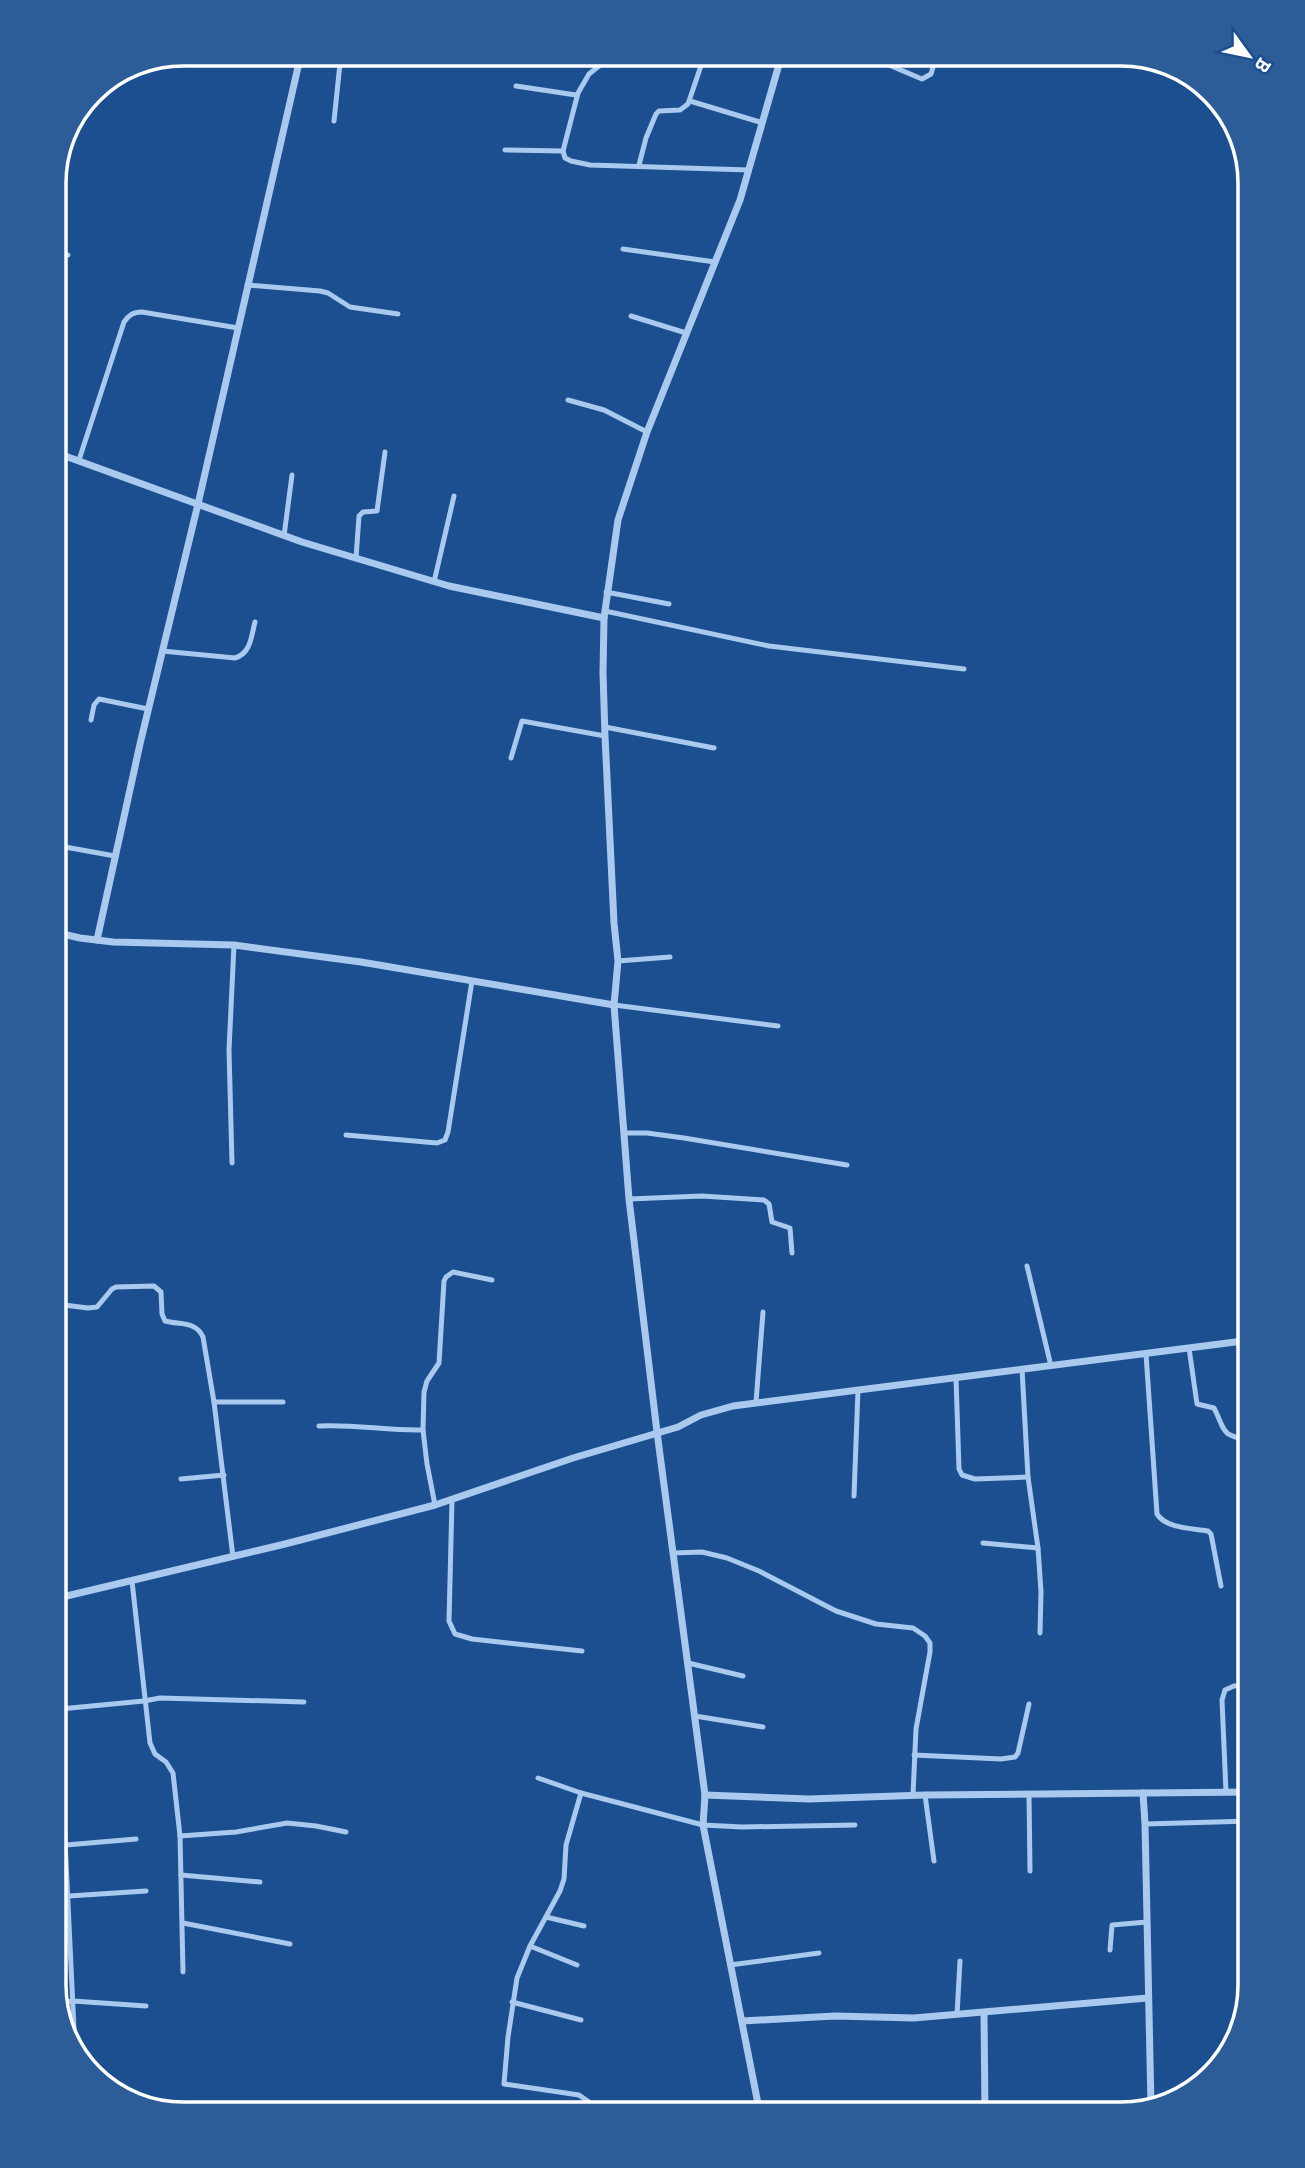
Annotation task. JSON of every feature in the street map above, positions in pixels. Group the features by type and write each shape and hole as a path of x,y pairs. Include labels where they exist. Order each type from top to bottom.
{"street":[{"path":"97,940 148,709 298,66"},
{"path":"758,2102 703,1821 705,1794 629,1199 614,1005 618,961 603,673 606,592 618,520 647,432 740,200 778,67"},
{"path":"67,456 284,536 434,582 497,597 604,614"},
{"path":"67,934 97,940 234,945 361,961 614,1005"},
{"path":"66,1596 435,1505 573,1458 678,1427 701,1415 733,1406 1238,1342"},
{"path":"705,1794 809,1799 913,1795 1143,1796 1238,1792"},
{"path":"1143,1796 1151,2097"},
{"path":"742,2021 848,2016 914,2018 1148,1998"},
{"path":"984,2012 985,2102"}],"lane":[{"path":"334,121 340,66"},
{"path":"598,66 589,74 576,95 564,151 565,158 571,162 590,165 749,170"},
{"path":"639,165 656,114 659,111 680,110 690,101 701,67"},
{"path":"893,67 922,79 931,74 933,67"},
{"path":"516,86 576,95"},
{"path":"690,101 762,123"},
{"path":"505,150 564,151"},
{"path":"622,249 715,262"},
{"path":"247,285 320,291 350,307 398,314"},
{"path":"79,460 124,322 134,312 238,328"},
{"path":"631,316 686,333"},
{"path":"568,400 604,410 647,432"},
{"path":"356,558 359,516 363,512 377,511 385,452"},
{"path":"284,536 292,475"},
{"path":"434,582 454,496"},
{"path":"606,592 669,604"},
{"path":"604,614 769,646 964,668"},
{"path":"162,651 235,658 243,655 248,648 255,622"},
{"path":"91,720 94,705 99,699 148,709"},
{"path":"511,758 523,721 714,748"},
{"path":"67,847 116,856"},
{"path":"232,1163 229,1051 234,945"},
{"path":"618,961 670,957"},
{"path":"346,1135 437,1143 445,1140 472,981"},
{"path":"614,1005 778,1026"},
{"path":"624,1133 673,1136 847,1165"},
{"path":"629,1199 702,1196 764,1200 769,1204 772,1222 790,1228 792,1253"},
{"path":"1027,1266 1051,1366"},
{"path":"435,1505 423,1430 425,1387 439,1363 446,1277 453,1272 492,1280"},
{"path":"66,1305 97,1307 116,1287 154,1286 160,1289 162,1319 197,1327 201,1332 214,1402 233,1557"},
{"path":"757,1402 763,1312"},
{"path":"1189,1348 1197,1404 1214,1408 1224,1432 1238,1437"},
{"path":"1146,1354 1157,1514 1168,1524 1208,1531 1211,1534 1221,1586"},
{"path":"1022,1369 1028,1477 1038,1548 1040,1633"},
{"path":"956,1378 959,1469 962,1475 975,1479 1028,1477"},
{"path":"854,1496 859,1390"},
{"path":"214,1402 283,1402"},
{"path":"318,1426 423,1430"},
{"path":"181,1479 224,1475"},
{"path":"452,1500 449,1621 455,1634 472,1639 582,1651"},
{"path":"982,1544 1038,1548"},
{"path":"673,1553 702,1552 727,1558 759,1571 836,1611 876,1624 920,1631 930,1643 930,1653 920,1703 913,1795"},
{"path":"132,1581 151,1749 166,1762 173,1773 180,1836 183,1972"},
{"path":"688,1663 743,1676"},
{"path":"1226,1792 1222,1700 1225,1690 1238,1686"},
{"path":"66,1708 160,1698 304,1702"},
{"path":"914,1755 1001,1759 1015,1757 1029,1704"},
{"path":"695,1716 763,1727"},
{"path":"538,1778 580,1793 703,1821 742,1827 855,1825"},
{"path":"580,1793 566,1846 564,1879 517,1978 504,2084 579,2095 588,2101"},
{"path":"1029,1794 1030,1871"},
{"path":"925,1795 933,1861"},
{"path":"1145,1821 1238,1821"},
{"path":"180,1836 236,1832 287,1823 316,1825 346,1832"},
{"path":"66,1845 136,1839"},
{"path":"66,1846 74,2024"},
{"path":"181,1875 260,1882"},
{"path":"69,1896 146,1891"},
{"path":"546,1917 584,1926"},
{"path":"1111,1950 1114,1923 1147,1922"},
{"path":"183,1923 290,1944"},
{"path":"530,1946 577,1965"},
{"path":"730,1965 819,1953"},
{"path":"957,2015 960,1961"},
{"path":"68,2002 146,2006"},
{"path":"512,2002 581,2020"}]}
